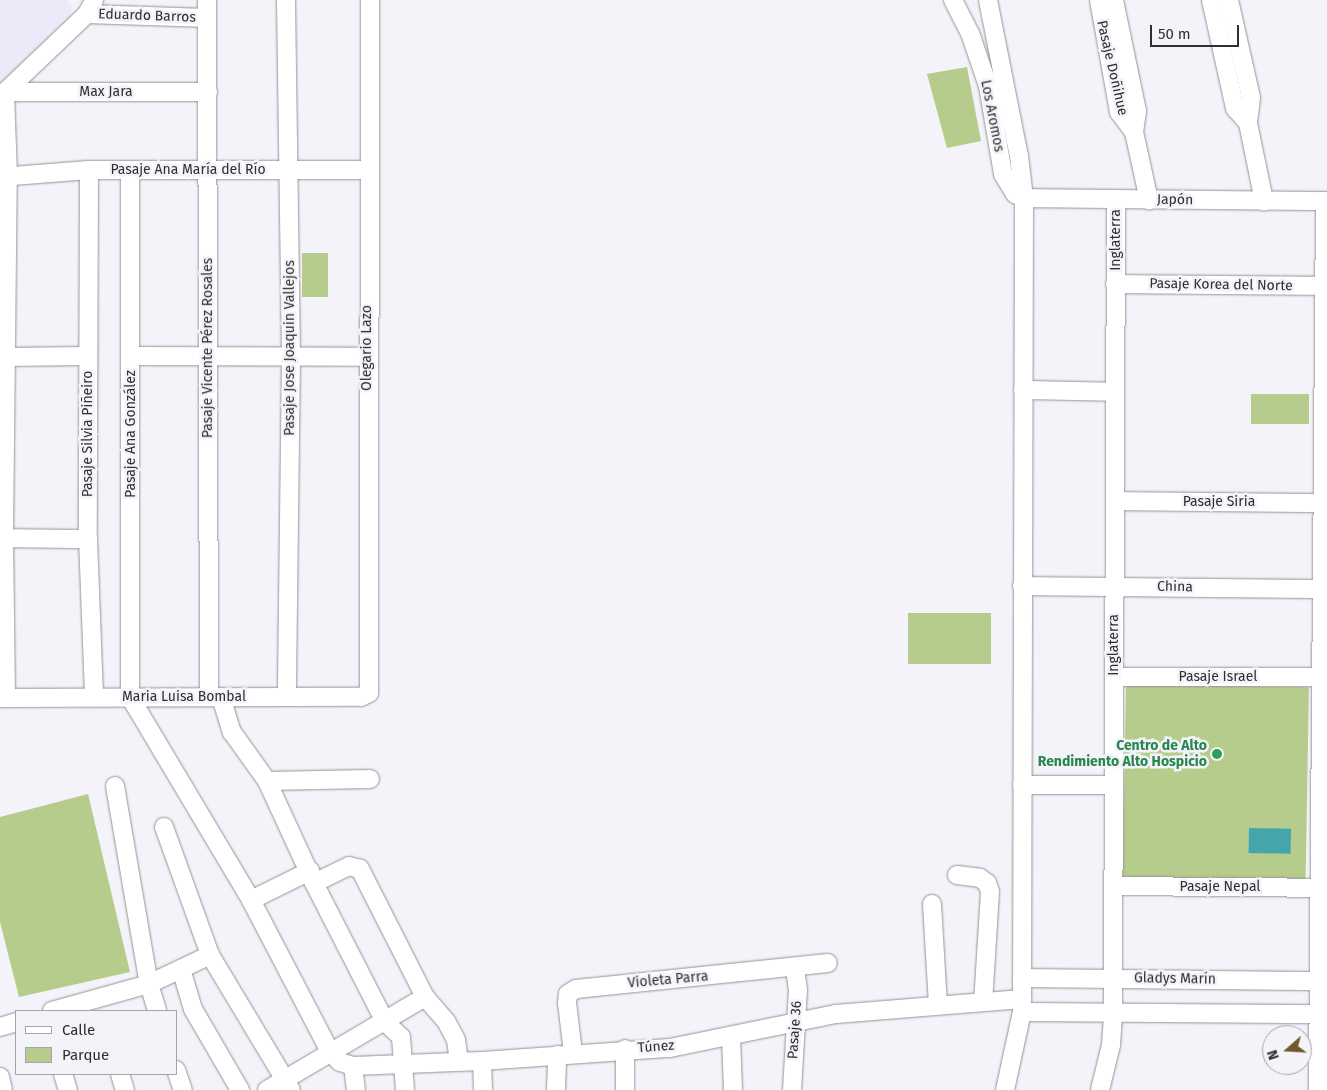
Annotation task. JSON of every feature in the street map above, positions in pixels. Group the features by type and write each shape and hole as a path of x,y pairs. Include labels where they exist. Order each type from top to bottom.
{"street":[{"name":"Pasaje Vicente Pérez Rosales","path":"207,0 208,356 215,697 232,732 267,781 312,877 385,1022 401,1037 405,1090"},
{"name":"Pasaje Jose Joaquin Vallejos","path":"286,0 287,170 292,357 287,697"},
{"name":"Olegario Lazo","path":"367,695 370,0"},
{"name":"Los Aromos","path":"953,0 970,33 988,86 1003,174 1010,188 1024,198"},
{"path":"988,0 1021,167 1024,198 1022,1005 1005,1090"},
{"name":"Pasaje Doñihue","path":"1099,0 1119,112 1134,132"},
{"name":"Pasaje Doñihue","path":"1114,0 1137,111 1134,132 1149,200"},
{"path":"1211,0 1235,108 1248,123"},
{"path":"1229,0 1251,98 1248,123 1264,201"},
{"name":"Eduardo Barros","path":"90,7 207,18"},
{"path":"3,698 6,357 3,325 4,176 2,95 90,7"},
{"name":"Max Jara","path":"2,95 208,92"},
{"name":"Pasaje Ana María del Río","path":"4,176 89,170 368,170"},
{"name":"Pasaje Silvia Piñeiro","path":"89,170 88,539 94,697"},
{"name":"Pasaje Ana González","path":"130,170 130,697"},
{"name":"Japón","path":"1024,198 1326,201"},
{"name":"Inglaterra","path":"1100,1090 1111,1045 1114,979 1116,199"},
{"path":"1318,1090 1323,1014 1322,677 1325,589 1323,503 1326,201"},
{"name":"Pasaje Korea del Norte","path":"1115,284 1326,286"},
{"path":"6,357 88,356"},
{"path":"131,356 367,358"},
{"path":"1023,390 1115,392"},
{"name":"Pasaje Siria","path":"1115,501 1323,503"},
{"path":"4,538 88,539"},
{"name":"China","path":"1022,586 1325,589"},
{"name":"Pasaje Israel","path":"1114,677 1322,677"},
{"name":"Maria Luisa Bombal","path":"3,698 367,695"},
{"path":"130,697 251,900 330,1052 340,1062 353,1066 356,1090"},
{"path":"267,781 370,778"},
{"path":"1022,785 1114,785"},
{"path":"115,786 149,984 157,1010"},
{"path":"164,827 210,955 288,1085"},
{"path":"251,900 312,877 350,866 360,869 425,997 446,1021 456,1040 459,1061"},
{"path":"957,875 980,878 987,883 990,892 984,1002"},
{"name":"Pasaje Nepal","path":"1114,886 1323,888"},
{"path":"932,904 938,1005"},
{"path":"60,1010 98,1005 149,984 210,955"},
{"name":"Violeta Parra","path":"556,1090 565,1054 568,994 576,988 795,969 828,963"},
{"path":"182,969 193,1009 240,1090"},
{"name":"Pasaje 36","path":"792,1090 798,990 795,969"},
{"name":"Gladys Marín","path":"1022,978 1323,981"},
{"path":"267,1090 288,1085 330,1052 385,1022 425,997"},
{"name":"Túnez","path":"353,1066 404,1062 482,1061 624,1049 670,1048 836,1014 984,1002 1022,1005"},
{"path":"1022,1005 1113,1013 1323,1014"},
{"path":"0,1027 15,1022"},
{"path":"732,1036 733,1090"},
{"path":"624,1049 625,1090"},
{"path":"482,1061 483,1090"},
{"path":"63,1075 68,1090"},
{"path":"120,1075 125,1090"},
{"path":"178,1075 183,1090"},
{"path":"0,1077 3,1090"}],"shaded area":[{"path":"0,0 65,0 72,7 70,17 0,84"}],"green space":[{"path":"967,67 981,141 947,148 927,74"},
{"path":"302,253 328,253 328,297 302,297"},
{"path":"1251,394 1309,394 1309,424 1251,424"},
{"path":"908,613 991,613 991,664 908,664"},
{"name":"Centro de Alto Rendimiento Alto Hospicio","path":"1126,684 1309,687 1306,882 1123,879"},
{"path":"88,794 130,972 19,997 0,922 0,817"}],"water":[{"path":"1249,828 1291,829 1291,854 1249,853"}],"place":[{"name":"Centro de Alto Rendimiento Alto Hospicio","path":"1217,754"}]}
